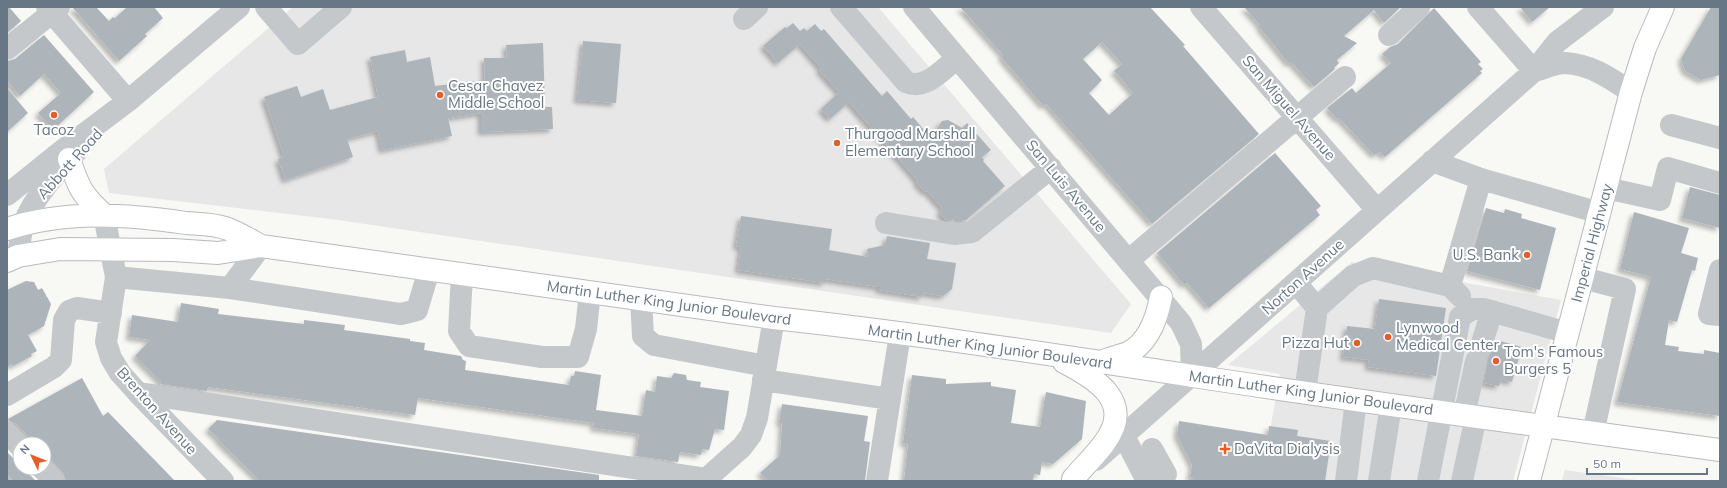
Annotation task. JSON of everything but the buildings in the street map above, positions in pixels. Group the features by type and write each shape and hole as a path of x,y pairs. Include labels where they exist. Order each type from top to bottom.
{"main road":[{"name":"Imperial Highway","path":"1530,481 1631,92 1645,48 1663,7"},
{"path":"69,159 78,186 92,204 104,215"},
{"name":"Martin Luther King Junior Boulevard","path":"15,226 65,216 104,215 159,219 227,228 260,246"},
{"name":"Martin Luther King Junior Boulevard","path":"13,258 60,249 173,250 218,253 260,246 1051,355 1544,427 1720,450"},
{"path":"1100,362 1129,352 1144,340 1157,317 1161,297"},
{"path":"1051,355 1098,381 1108,392 1114,403 1115,415 1113,427 1105,442 1072,480"}],"street":[{"name":"Abbott Road","path":"7,195 59,153 128,101 239,7"},
{"path":"266,7 298,44 341,7"},
{"path":"841,7 906,82 913,86 922,85 957,58"},
{"name":"San Luis Avenue","path":"914,7 1182,323 1191,344 1192,376"},
{"name":"San Miguel Avenue","path":"1202,7 1377,210"},
{"path":"1389,35 1419,7"},
{"path":"1478,7 1534,71"},
{"name":"Norton Avenue","path":"1072,480 1192,376 1534,71 1557,42 1603,7"},
{"path":"7,49 53,9 128,101"},
{"name":"Norton Avenue","path":"1534,71 1564,63 1588,67 1608,77 1631,92"},
{"path":"1129,260 1344,77"},
{"name":"Abbott Road","path":"13,258 15,226 69,159 128,101"},
{"path":"1671,126 1720,138"},
{"path":"1432,161 1481,180 1600,213"},
{"path":"886,223 954,234 972,232 1051,168"},
{"path":"1606,188 1660,200 1668,168 1720,183"},
{"path":"1450,286 1481,180"},
{"name":"Brenton Avenue","path":"104,215 112,250 116,277 106,342 111,358 120,373 138,393 223,481"},
{"path":"230,288 260,246"},
{"path":"1304,392 1317,308 1353,276 1373,268 1450,286 1482,310 1568,334"},
{"path":"116,277 230,288 401,314 417,310 429,270"},
{"path":"1720,270 1709,314 1720,315"},
{"path":"462,274 459,331 469,346 535,356 578,356 586,329 590,292"},
{"path":"1583,278 1625,289 1593,433"},
{"path":"1296,283 1317,308"},
{"path":"641,299 644,336 654,345 765,373 890,399"},
{"path":"7,395 54,367 61,360 64,320 69,311 77,308 111,313"},
{"path":"1462,481 1478,355 1482,310"},
{"path":"1428,481 1460,317 1482,310"},
{"path":"138,393 705,480 742,447 751,434 757,418 774,318"},
{"path":"877,481 900,334"},
{"path":"1346,481 1356,400"},
{"path":"1379,481 1391,405"},
{"path":"1124,436 1159,479"},
{"path":"1152,449 1159,479"}],"shaded area":[{"path":"293,7 878,7 1131,304 1111,333 331,219 109,193 104,169"},
{"path":"1352,262 1561,300 1513,481 1261,481 1280,374 1228,365"},
{"path":"1565,470 1643,481 1562,481"}],"place":[{"name":"Cesar Chavez Middle School","path":"440,95"},
{"name":"Tacoz","path":"54,115"},
{"name":"Thurgood Marshall Elementary School","path":"837,143"},
{"name":"U.S. Bank","path":"1527,255"},
{"name":"Lynwood Medical Center","path":"1388,337"},
{"name":"Pizza Hut","path":"1357,343"},
{"name":"Tom's Famous Burgers 5","path":"1496,361"},
{"name":"DaVita Dialysis","path":"1225,449"}]}
